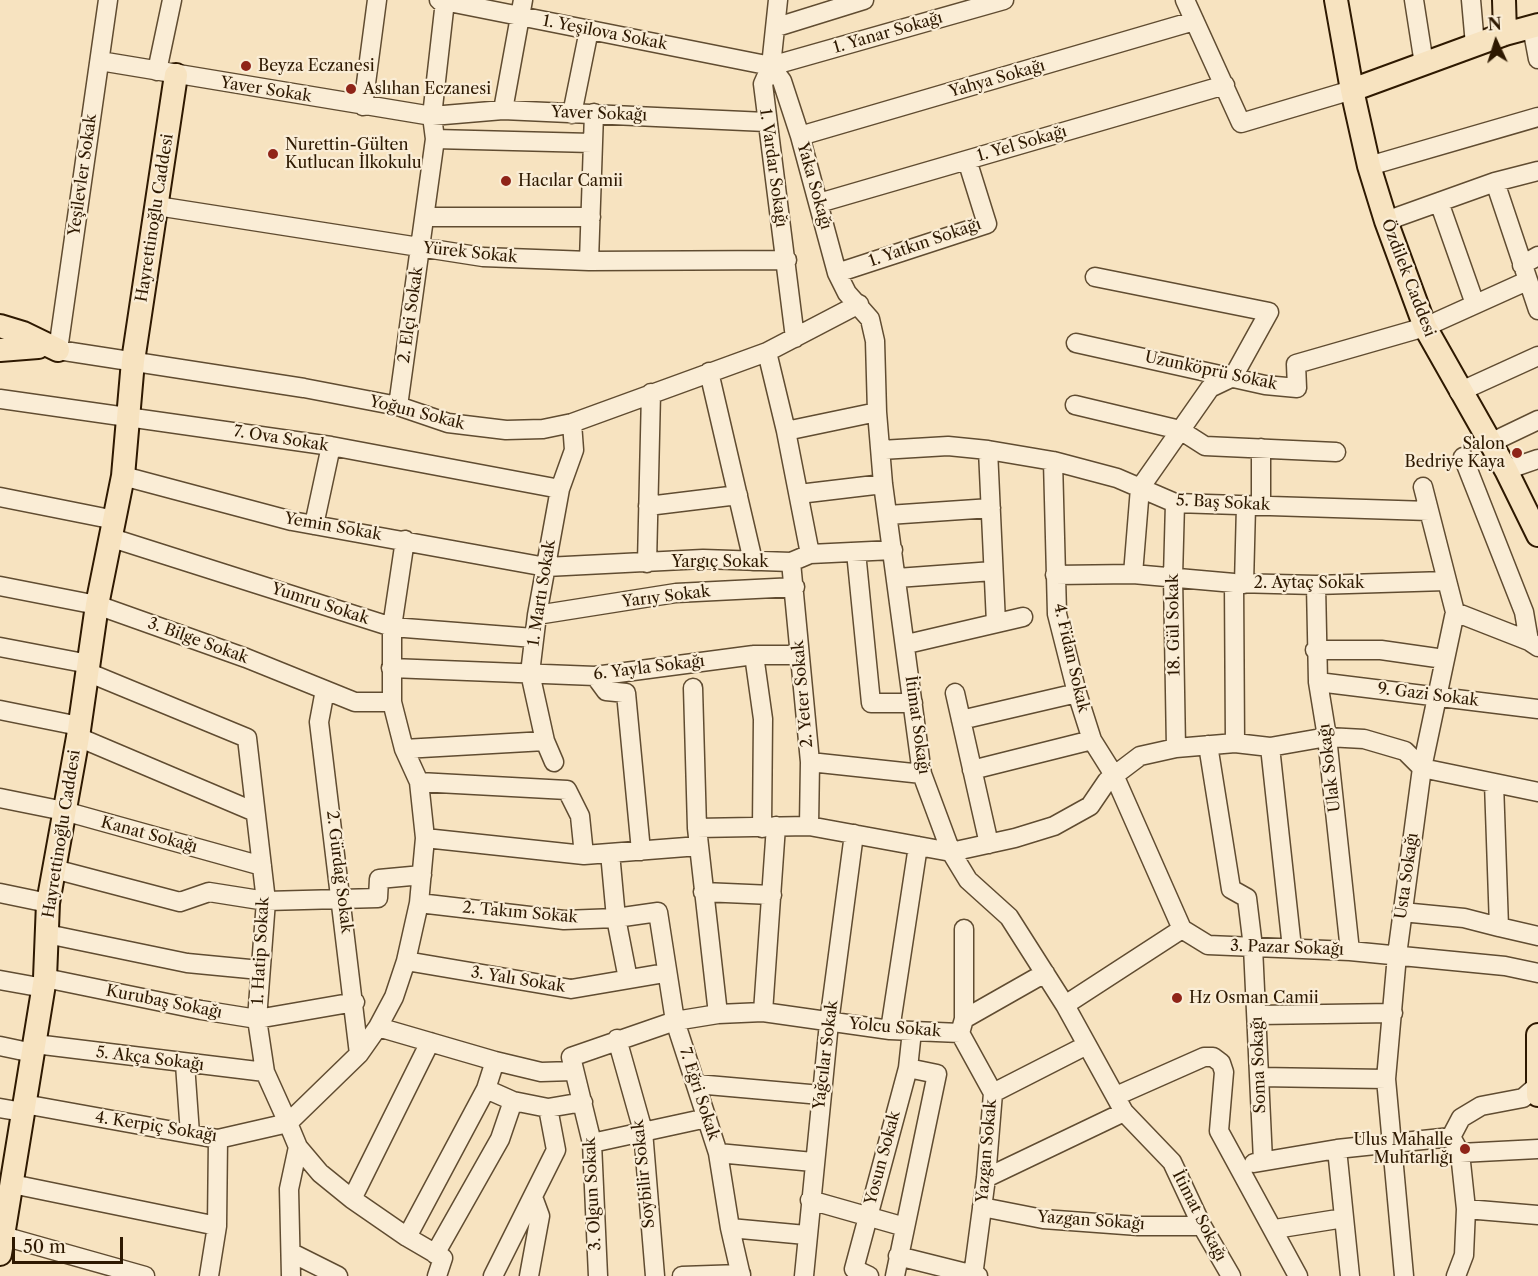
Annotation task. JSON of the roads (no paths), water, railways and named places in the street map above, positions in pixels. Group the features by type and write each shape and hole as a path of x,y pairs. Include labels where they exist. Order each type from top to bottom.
{"main road":[{"name":"Özdilek Caddesi","path":"1336,0 1352,90 1369,166 1386,221 1425,327 1536,528"},
{"path":"1504,0 1505,34"},
{"path":"1352,90 1505,34 1535,26"},
{"name":"Hayrettinoğlu Caddesi","path":"1,1245 9,1175 34,1048 44,983 48,903 97,605 123,476 133,361 157,206 167,73"},
{"path":"0,326 23,333 48,349"},
{"path":"0,342 48,349"},
{"path":"0,350 48,349"},
{"path":"1537,1091 1538,1035"}],"street":[{"name":"Yeşilevler Sokak","path":"48,349 100,61 108,0"},
{"path":"167,73 172,0"},
{"path":"363,106 377,0"},
{"name":"1. Vardar Sokağı","path":"778,0 777,27 771,66 763,84 766,122 787,260 795,338"},
{"path":"777,27 864,0"},
{"name":"1. Yanar Sokağı","path":"771,66 1004,0"},
{"path":"1185,0 1241,123 1352,90"},
{"path":"1414,0 1424,64"},
{"path":"1471,0 1475,45"},
{"name":"1. Yeşilova Sokak","path":"442,1 522,8 589,30 771,66"},
{"name":"2. Elçi Sokak","path":"398,406 435,139 432,116 442,1"},
{"path":"503,110 522,8"},
{"name":"Yahya Sokağı","path":"800,136 1194,21"},
{"path":"1535,26 1538,59"},
{"path":"572,114 589,30"},
{"name":"Yaver Sokak","path":"100,61 432,116"},
{"name":"Yaka Sokağı","path":"771,66 782,81 800,136 837,273 847,293 859,304"},
{"name":"1. Yel Sokağı","path":"819,203 1225,86"},
{"name":"Yaver Sokağı","path":"432,116 503,110 766,122"},
{"path":"589,261 594,114"},
{"path":"1369,166 1538,117"},
{"path":"435,139 592,143"},
{"name":"1. Yatkın Sokağı","path":"837,273 987,224 967,160"},
{"path":"1386,221 1495,182 1538,171"},
{"path":"1495,182 1529,267 1538,309"},
{"path":"1440,202 1475,304"},
{"name":"Yürek Sokak","path":"157,206 483,257 589,261 787,260"},
{"path":"425,217 591,217"},
{"path":"1425,327 1475,304 1529,267"},
{"path":"1095,277 1269,312 1233,377 1210,388 1140,488 1132,574"},
{"name":"Yoğun Sokak","path":"48,349 133,361 398,406 448,423 506,430 543,429 572,423 767,352 859,304"},
{"name":"İtimat Sokağı","path":"859,304 870,319 875,341 877,412 883,484 907,644 922,774 951,852 968,880 1009,917 1065,1005 1120,1104 1172,1162 1202,1226 1231,1276"},
{"name":"Uzunköprü Sokak","path":"1076,342 1233,377 1297,388 1296,364 1425,327"},
{"path":"767,352 786,431 810,554"},
{"path":"1459,392 1538,356"},
{"path":"709,372 753,561"},
{"path":"647,563 651,393"},
{"name":"7. Ova Sokak","path":"0,399 331,446 560,489"},
{"path":"1075,405 1180,430 1205,446 1336,452"},
{"path":"786,431 877,412"},
{"path":"1490,443 1538,420"},
{"name":"1. Martı Sokak","path":"554,762 545,741 530,673 537,615 560,489 574,450 572,423"},
{"path":"314,525 331,446"},
{"name":"5. Baş Sokak","path":"881,450 948,446 1053,461 1117,478 1175,503 1429,511"},
{"path":"1235,743 1239,584 1261,448"},
{"path":"988,450 996,623"},
{"path":"1463,457 1524,612 1534,644"},
{"path":"1506,470 1538,459"},
{"name":"4. Fidan Sokak","path":"1053,461 1057,614 1077,693 1092,740 1114,775 1182,929"},
{"name":"Yemin Sokak","path":"123,476 314,525 546,567"},
{"path":"799,494 883,484"},
{"path":"1423,487 1455,612 1534,644"},
{"path":"648,506 738,495"},
{"name":"Yumru Sokak","path":"0,497 113,529 392,627 534,639"},
{"name":"18. Gül Sokak","path":"1175,503 1173,577 1176,747"},
{"path":"888,515 991,508"},
{"path":"288,1123 360,1054 378,1027 394,997 406,961 418,903 425,838 419,782 404,749 392,702 392,627 405,540"},
{"name":"Yargıç Sokak","path":"546,567 703,559 791,562 810,554 893,550"},
{"path":"856,552 871,704 913,703"},
{"name":"2. Yeter Sokak","path":"791,562 795,587 798,655 810,762 809,826"},
{"path":"897,578 993,571"},
{"name":"2. Aytaç Sokak","path":"1055,575 1132,574 1239,584 1316,585 1446,581"},
{"name":"Ulak Sokağı","path":"1316,585 1315,650 1327,737 1350,951"},
{"name":"3. Bilge Sokak","path":"0,586 97,605 246,658 355,702 392,702"},
{"name":"Yarıy Sokak","path":"537,615 676,593 795,587"},
{"name":"Usta Sokağı","path":"1404,1276 1390,1143 1386,1079 1397,955 1422,768 1435,696 1455,612"},
{"path":"907,644 1023,617"},
{"path":"0,647 88,668"},
{"path":"1315,650 1381,650 1444,659"},
{"path":"754,655 763,719 772,895 763,1012"},
{"name":"6. Yayla Sokağı","path":"391,668 595,676 754,655 798,655"},
{"name":"1. Hatip Sokak","path":"88,668 247,738 266,902 257,1018 266,1072 298,1147 320,1173 406,1237 439,1256"},
{"path":"595,676 606,691 626,693 641,851"},
{"name":"9. Gazi Sokak","path":"1318,682 1538,708"},
{"path":"693,688 698,837 718,1014"},
{"name":"2. Gürdağ Sokak","path":"325,690 319,722 343,901 360,1054"},
{"path":"955,693 989,844"},
{"path":"961,720 1077,693"},
{"path":"0,710 78,731 255,812"},
{"path":"425,838 584,855 641,851 698,837 769,827 809,826 951,852 1054,826 1090,806 1114,775 1140,756 1176,747 1235,743 1270,747 1327,737 1364,739 1405,751 1422,768 1538,792"},
{"path":"972,770 1092,740"},
{"path":"404,749 545,741"},
{"name":"Soma Sokağı","path":"1208,745 1231,889 1247,898 1253,947 1263,1161"},
{"path":"1270,747 1292,948"},
{"path":"810,762 922,774"},
{"path":"419,782 567,790 580,816 584,855"},
{"path":"1494,783 1499,927"},
{"name":"Kanat Sokağı","path":"0,798 64,811 262,866"},
{"name":"Yağcılar Sokak","path":"804,1276 813,1162 854,834"},
{"path":"890,1030 918,846"},
{"path":"610,853 616,918 628,979"},
{"path":"54,869 180,902 209,892 266,902 378,898 379,879 422,874"},
{"path":"703,892 772,895"},
{"path":"0,893 48,903"},
{"name":"2. Takım Sokak","path":"418,903 564,920 616,918 658,912"},
{"name":"7. Eğri Sokak","path":"658,912 665,973 675,1021 718,1153 730,1228 741,1275"},
{"path":"1402,912 1464,918 1538,936"},
{"path":"962,1026 964,929"},
{"path":"1065,1005 1182,929"},
{"name":"3. Pazar Sokağı","path":"1182,929 1208,945 1350,951 1505,966 1538,973"},
{"path":"47,934 188,963 260,970"},
{"name":"3. Yalı Sokak","path":"406,961 571,989 665,973"},
{"name":"Yolcu Sokak","path":"829,1023 912,1031 962,1026 1045,973"},
{"name":"Kurubaş Sokağı","path":"0,980 44,983 257,1018 355,1002"},
{"path":"378,1027 541,1072 573,1071 571,1056 675,1021 718,1014 763,1012 829,1023"},
{"path":"1257,1016 1392,1013"},
{"name":"Yazgan Sokak","path":"962,1026 993,1093 986,1178 974,1276"},
{"name":"Yosun Sokak","path":"869,1276 854,1269 908,1068 912,1031"},
{"name":"Soybilir Sokak","path":"617,1040 643,1131 655,1276"},
{"path":"352,1199 430,1042"},
{"path":"993,1093 1087,1045"},
{"name":"5. Akça Sokağı","path":"0,1046 266,1072"},
{"path":"986,1178 1204,1058 1213,1057 1221,1063 1224,1072 1219,1131 1237,1167 1275,1229 1298,1276"},
{"path":"406,1237 486,1089 495,1061"},
{"path":"185,1064 190,1134"},
{"path":"895,1276 937,1074 908,1068"},
{"name":"3. Olgun Sokak","path":"573,1071 592,1143 598,1276"},
{"path":"1259,1077 1386,1079"},
{"path":"696,1084 821,1095"},
{"path":"486,1089 513,1101 548,1108 583,1102"},
{"path":"1456,1276 1464,1255 1466,1209 1456,1145 1461,1118 1481,1106 1523,1098 1537,1091"},
{"path":"437,1276 439,1256 500,1139 513,1101"},
{"name":"4. Kerpiç Sokağı","path":"0,1108 23,1108 218,1139 288,1123"},
{"path":"493,1276 556,1150 548,1108"},
{"path":"592,1143 707,1118"},
{"path":"209,1276 217,1226 218,1139"},
{"path":"1237,1167 1337,1149 1390,1143 1538,1149"},
{"path":"291,1276 289,1189 298,1147"},
{"path":"1337,1149 1350,1276"},
{"path":"718,1153 813,1162"},
{"path":"9,1175 217,1226"},
{"path":"529,1276 540,1216 533,1197"},
{"path":"810,1200 905,1227"},
{"name":"Yazgan Sokağı","path":"982,1207 1043,1219 1138,1226 1202,1226"},
{"path":"1466,1209 1538,1215"},
{"path":"1275,1229 1344,1218"},
{"path":"730,1228 806,1235"},
{"path":"1,1245 145,1276"},
{"path":"292,1253 338,1276"},
{"path":"898,1256 974,1276"},
{"path":"682,1276 741,1275"}],"place":[{"name":"Beyza Eczanesi","path":"246,66"},
{"name":"Aslıhan Eczanesi","path":"351,89"},
{"name":"Nurettin-Gülten Kutlucan İlkokulu","path":"273,154"},
{"name":"Hacılar Camii","path":"506,181"},
{"name":"Salon Bedriye Kaya","path":"1517,453"},
{"name":"Hz Osman Camii","path":"1177,998"},
{"name":"Ulus Mahalle Muhtarlığı","path":"1465,1149"}]}
